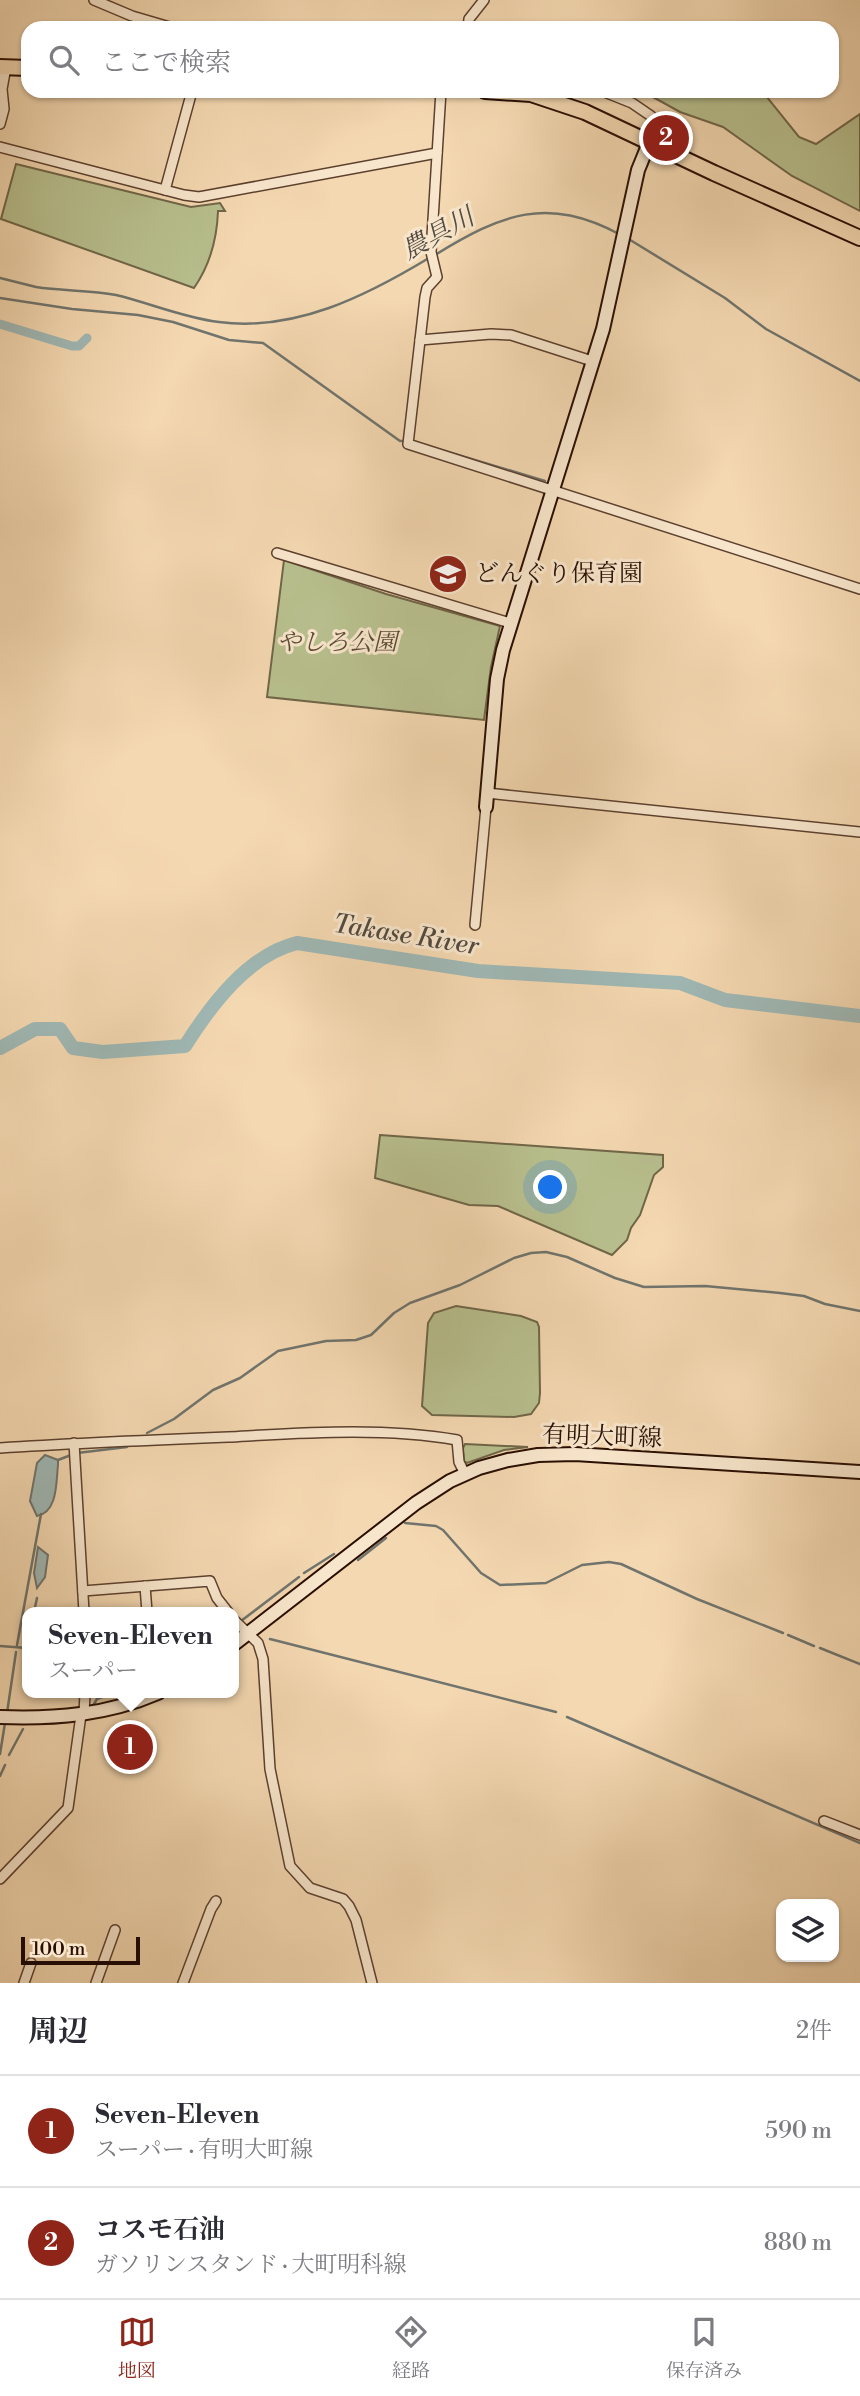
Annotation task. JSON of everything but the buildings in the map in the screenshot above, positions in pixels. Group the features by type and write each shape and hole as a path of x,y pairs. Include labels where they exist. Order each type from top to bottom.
{"main road":[{"path":"3,67 21,68"},
{"path":"546,98 585,112 860,238"},
{"path":"486,807 497,679 510,622 608,310 638,170 649,143"},
{"name":"有明大町線","path":"239,1640 422,1499 465,1474 508,1460 564,1454 860,1472"},
{"path":"0,1717 82,1715 128,1705 146,1698"}],"street":[{"path":"94,0 149,21"},
{"path":"469,21 484,0"},
{"path":"0,124 4,109 3,67"},
{"path":"165,190 190,98"},
{"path":"441,98 431,252 436,279 425,292 408,444 860,589"},
{"path":"620,98 651,116 653,123 649,143"},
{"path":"0,147 191,196 206,196 437,153"},
{"path":"420,340 511,335 592,361"},
{"path":"277,553 510,622"},
{"path":"487,793 860,831"},
{"path":"475,925 486,807"},
{"path":"0,1448 296,1433 383,1434 457,1440 459,1462 465,1474"},
{"path":"74,1443 84,1607"},
{"path":"83,1591 210,1581 224,1607"},
{"path":"145,1586 147,1607"},
{"path":"239,1625 260,1648 263,1659 270,1769 290,1866 310,1888 343,1899 349,1906 356,1920 372,1983"},
{"path":"0,1879 68,1808 84,1698"},
{"path":"824,1821 860,1835"},
{"path":"183,1983 216,1901"},
{"path":"96,1983 115,1930"},
{"path":"24,1983 31,1963"}],"green space":[{"path":"655,98 768,98 799,137 816,144 860,114 860,211 792,176 723,127 680,112"},
{"path":"16,164 191,207 220,203 225,211 218,211 212,251 194,288 1,219"},
{"name":"やしろ公園","path":"284,560 386,594 500,626 484,720 267,697"},
{"path":"380,1135 663,1155 663,1167 654,1175 640,1215 627,1240 612,1255 498,1206 469,1205 375,1178"},
{"path":"456,1306 521,1316 537,1322 540,1393 539,1403 531,1414 514,1417 432,1415 422,1406 428,1323 434,1313"},
{"path":"465,1444 528,1447 504,1450 467,1463 464,1461"}],"water":[{"path":"45,1455 58,1460 56,1488 49,1509 37,1516 30,1501 37,1463"},
{"path":"38,1547 48,1555 45,1577 37,1588 34,1573"}],"waterway":[{"name":"農具川","path":"435,255 482,229 525,215 570,215 621,235"},
{"name":"農具川","path":"627,238 725,298 766,329 860,381"},
{"name":"農具川","path":"0,278 36,287 116,295 193,317 247,324 275,322 329,308 355,298 429,258"},
{"path":"0,298 72,309 138,315 173,322 229,340 263,343 400,441 405,441"},
{"path":"0,324 72,346 79,346 87,338"},
{"path":"415,442 545,481"},
{"name":"Takase River","path":"0,1048 35,1029 60,1029 73,1048 103,1052 185,1046 219,999 247,970 262,958 297,943 478,971 680,983 725,1000 860,1016"},
{"path":"147,1433 174,1419 213,1390 240,1378 278,1351 326,1341 356,1340 371,1335 394,1313 410,1303 460,1285 514,1258 531,1253 546,1252 567,1257 615,1278 644,1287 705,1286 780,1293 804,1296 825,1304 860,1311"},
{"path":"77,1453 127,1447"},
{"path":"58,1460 71,1455"},
{"path":"24,1607 41,1514"},
{"path":"405,1523 436,1526 443,1530 481,1573 500,1585 546,1583 582,1565 609,1562 621,1564 697,1599 783,1633"},
{"path":"358,1560 386,1538"},
{"path":"304,1573 334,1554"},
{"path":"241,1621 299,1577"},
{"path":"35,1607 37,1598"},
{"path":"17,1645 22,1618"},
{"path":"788,1635 814,1646"},
{"path":"270,1639 556,1712"},
{"path":"0,1646 22,1648"},
{"path":"820,1648 860,1664"},
{"path":"7,1713 16,1652"},
{"path":"94,1704 100,1698"},
{"path":"567,1717 860,1843"},
{"path":"0,1754 5,1723"},
{"path":"9,1755 23,1729"},
{"path":"0,1776 5,1765"}],"place":[{"name":"コスモ石油","path":"666,138"},
{"name":"どんぐり保育園","path":"448,574"},
{"name":"Seven-Eleven","path":"130,1747"}]}
